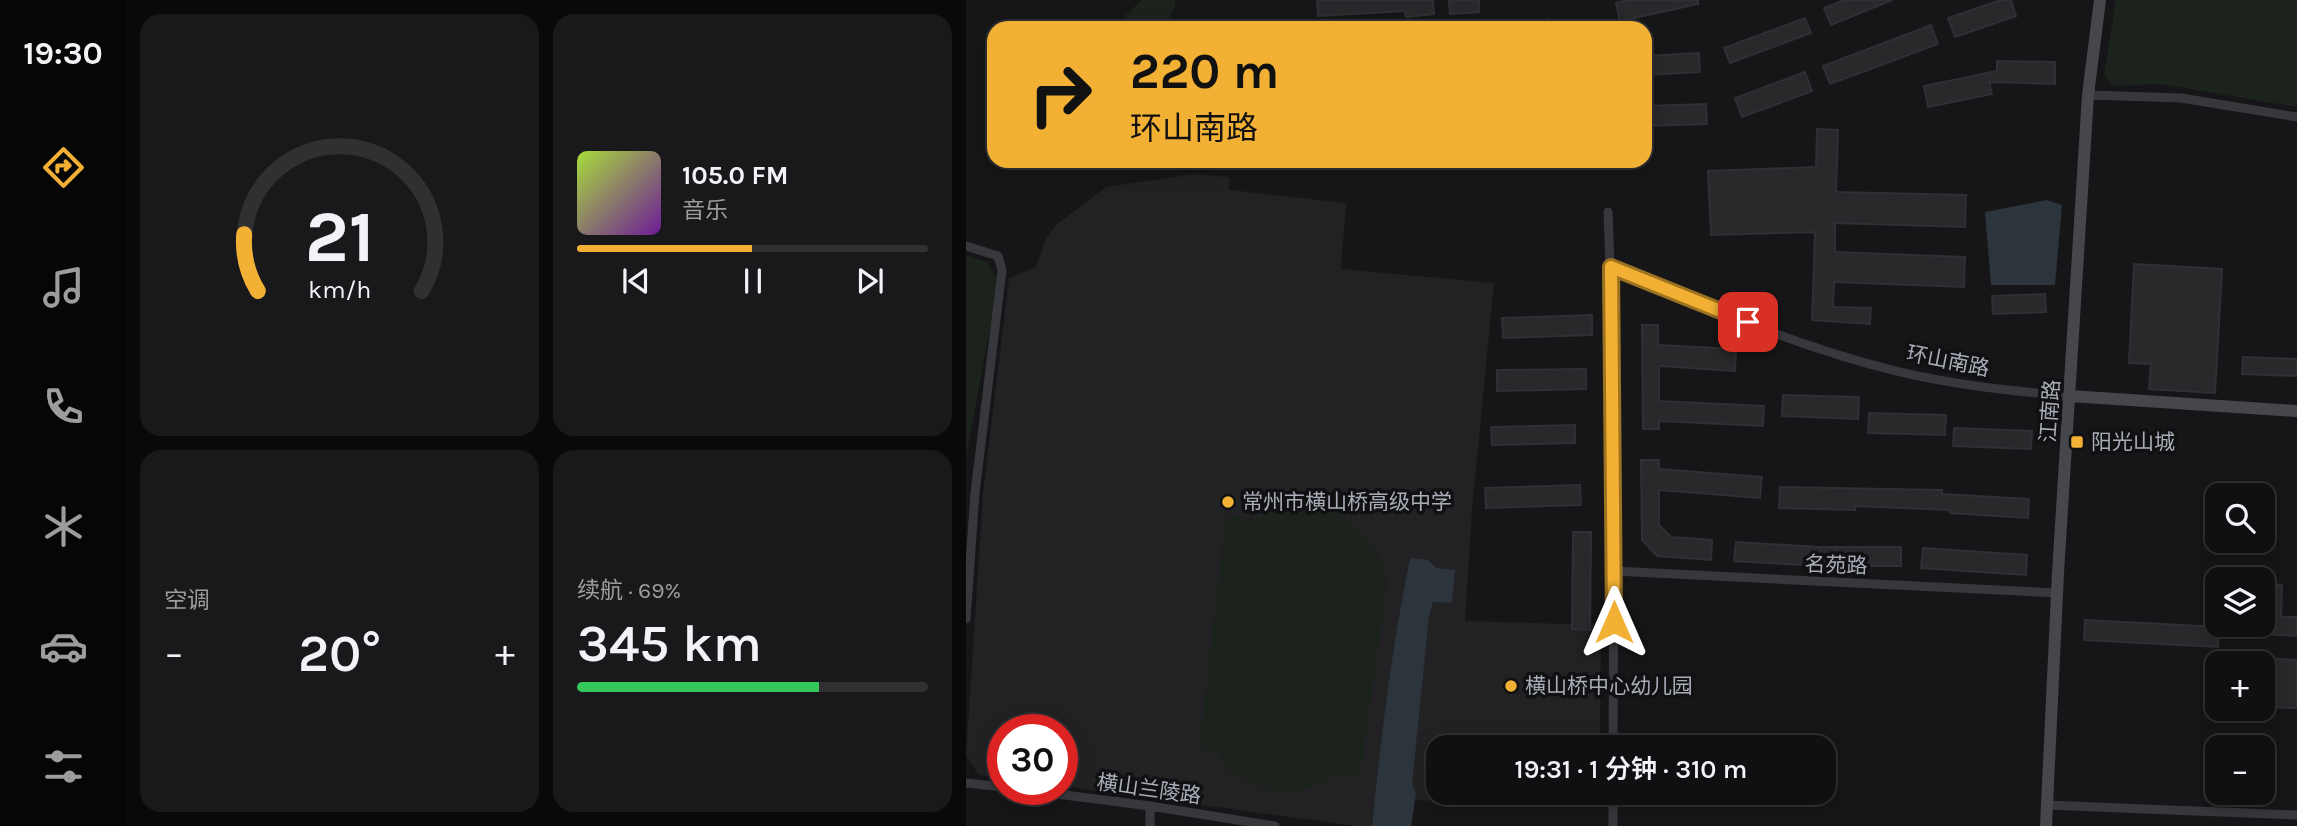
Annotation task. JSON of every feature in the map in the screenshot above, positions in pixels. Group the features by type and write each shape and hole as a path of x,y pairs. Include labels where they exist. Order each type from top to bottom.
{"main road":[{"name":"江南路","path":"2046,826 2057,593 2088,95 2100,0"},
{"name":"环山南路","path":"2070,396 2297,411"}],"street":[{"path":"2088,95 2181,98 2297,117"},
{"path":"1608,212 1614,571 1613,735"},
{"path":"966,246 998,256 1002,270 975,493 966,619"},
{"name":"环山南路","path":"1611,267 1817,349 1883,368 1998,390 2070,396"},
{"name":"名苑路","path":"1614,571 2057,593"},
{"path":"966,783 987,785"},
{"name":"横山兰陵路","path":"1078,797 1275,826"},
{"path":"1613,805 1613,826"},
{"path":"2047,805 2297,816"},
{"path":"1150,806 1150,826"}],"shaded area":[{"path":"1142,0 1175,0 1175,8 1167,21 1124,21 1126,15"},
{"path":"2116,0 2297,0 2297,107 2160,84 2114,86 2104,75"},
{"name":"常州市横山桥高级中学","path":"1195,174 1229,177 1229,190 1346,203 1341,269 1494,283 1472,510 1465,621 1601,625 1600,735 1426,735 1426,800 1415,800 1416,793 1412,784 1382,734 1372,826 1078,788 1078,714 987,714 987,776 979,775 966,756 983,494 1009,278 1036,267 1046,239 1056,225 1106,187"},
{"path":"2047,200 2062,205 2055,285 1991,285 1985,212"},
{"path":"966,255 987,262 996,277 991,323 966,457"},
{"path":"1310,503 1335,513 1366,537 1385,572 1386,594 1360,777 1338,774 1324,782 1284,793 1269,790 1228,771 1216,751 1199,749 1226,516 1255,519 1275,507"},
{"path":"1410,558 1428,560 1436,568 1455,570 1452,603 1433,602 1429,616 1412,784 1416,793 1411,826 1372,826 1388,692"}],"building":[{"path":"1317,0 1433,0 1434,14 1406,17 1405,11 1318,16"},
{"path":"1449,0 1479,0 1479,12 1450,14"},
{"path":"1628,0 1698,0 1698,4 1620,21 1616,3"},
{"path":"1844,0 1892,0 1831,25 1824,8"},
{"path":"2001,0 2011,0 2016,16 1955,37 1948,18"},
{"path":"1805,18 1811,33 1730,63 1724,48"},
{"path":"1931,25 1938,44 1830,84 1823,66"},
{"path":"1699,53 1700,72 1652,75 1652,56"},
{"path":"1997,61 2055,62 2055,84 1989,82 1992,94 1928,107 1924,86 1997,71"},
{"path":"1805,72 1812,91 1742,117 1735,98"},
{"path":"1706,104 1707,124 1652,126 1652,106"},
{"path":"1817,129 1838,130 1836,192 1966,195 1965,227 1835,223 1835,252 1965,257 1964,287 1834,282 1833,307 1871,308 1870,324 1812,320 1815,232 1711,235 1708,171 1816,167"},
{"path":"2134,264 2222,269 2215,393 2149,389 2151,364 2129,363"},
{"path":"2045,294 2046,312 1993,314 1992,296"},
{"path":"1592,315 1592,335 1503,338 1502,318"},
{"path":"1642,325 1658,325 1658,345 1736,349 1735,371 1659,366 1659,401 1764,406 1763,426 1659,421 1659,429 1643,429"},
{"path":"2243,357 2297,359 2297,376 2242,374"},
{"path":"1586,369 1586,389 1497,391 1497,370"},
{"path":"1783,395 1859,397 1858,419 1782,416"},
{"path":"1869,413 1946,415 1945,435 1868,433"},
{"path":"1575,425 1575,443 1492,445 1491,427"},
{"path":"1954,428 2032,431 2031,449 1953,446"},
{"path":"1641,460 1659,460 1659,469 1762,477 1760,498 1659,490 1659,525 1671,537 1712,540 1711,560 1657,556 1642,540"},
{"path":"1580,485 1581,505 1486,508 1485,488"},
{"path":"1780,487 1942,490 1942,494 2029,499 2028,518 1950,513 1950,510 1855,506 1855,510 1779,508"},
{"path":"1573,532 1591,532 1590,630 1572,629"},
{"path":"1736,542 1819,547 1901,547 1901,566 1821,566 1734,561"},
{"path":"1923,548 2027,555 2026,575 1921,568"},
{"path":"2275,585 2282,585 2281,617 2297,617 2297,636 2275,635"},
{"path":"2085,620 2205,626 2205,637 2218,637 2218,647 2084,640"},
{"path":"2275,659 2297,660 2297,708 2275,707"}],"place":[{"name":"阳光山城","path":"2077,442"},
{"name":"常州市横山桥高级中学","path":"1228,502"},
{"name":"横山桥中心幼儿园","path":"1511,686"}],"route":[{"path":"1614,622 1611,267 1748,322"}]}
